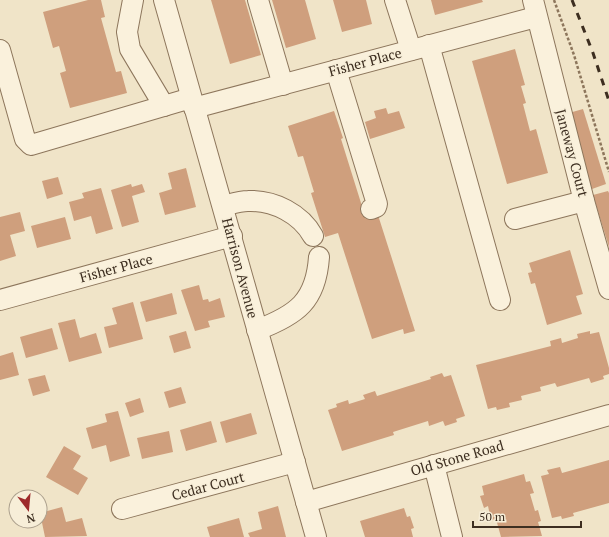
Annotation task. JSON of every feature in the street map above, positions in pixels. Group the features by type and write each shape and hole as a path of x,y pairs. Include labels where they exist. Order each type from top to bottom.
{"street":[{"path":"133,0 127,32 130,49 164,106"},
{"name":"Harrison Avenue","path":"164,0 316,537"},
{"path":"258,0 283,85"},
{"path":"395,0 420,48 500,300"},
{"name":"Fisher Place","path":"0,50 25,139 31,145 164,106 193,103 283,85 420,48 535,8"},
{"name":"Janeway Court","path":"535,8 584,202 609,289"},
{"path":"336,70 377,204 376,207 371,209"},
{"path":"223,206 248,201 268,203 298,217 308,227 313,236"},
{"path":"515,220 584,202"},
{"name":"Fisher Place","path":"0,300 232,236"},
{"path":"257,330 280,322 301,307 310,296 316,283 319,257"},
{"name":"Old Stone Road","path":"306,502 609,415"},
{"name":"Cedar Court","path":"122,509 294,462"},
{"path":"434,465 452,537"}],"path":[{"path":"554,0 574,55 609,172"}],"building":[{"path":"88,0 101,0 105,17 101,18 116,72 121,71 127,93 70,108 60,73 66,71 59,46 53,48 43,12"},
{"path":"211,0 245,0 261,55 230,64"},
{"path":"272,0 305,0 316,39 286,48"},
{"path":"333,0 366,0 372,24 342,32"},
{"path":"431,0 482,0 483,2 435,15"},
{"path":"515,49 525,85 521,86 526,103 523,104 530,131 536,129 548,173 507,184 472,61"},
{"path":"386,108 388,114 399,111 405,128 370,139 365,122 376,118 374,111"},
{"path":"583,109 606,184 592,189 569,113"},
{"path":"334,111 343,138 341,139 366,219 378,215 415,331 404,334 403,329 372,339 338,233 325,237 311,193 314,192 303,156 298,157 288,126"},
{"path":"186,168 196,207 165,215 159,193 172,189 168,173"},
{"path":"58,177 63,194 47,199 42,181"},
{"path":"131,184 132,187 142,184 145,192 132,196 139,222 122,227 111,190"},
{"path":"101,188 113,229 96,234 91,216 74,221 69,202 84,198 82,193"},
{"path":"608,191 609,193 609,247 593,195"},
{"path":"20,212 25,231 10,235 16,256 0,261 0,217"},
{"path":"65,217 71,239 37,248 31,226"},
{"path":"570,250 583,294 576,296 582,314 547,325 535,283 531,284 528,273 532,272 529,263"},
{"path":"199,285 203,300 208,299 209,302 220,298 225,317 208,321 210,327 195,331 181,290"},
{"path":"172,293 177,314 146,322 140,302"},
{"path":"133,302 143,339 109,348 104,327 117,324 112,308"},
{"path":"75,319 80,338 96,333 102,353 69,362 58,323"},
{"path":"52,328 58,349 26,358 20,337"},
{"path":"186,331 191,348 174,353 169,336"},
{"path":"590,331 590,334 599,332 609,368 609,374 603,376 604,379 591,383 589,378 557,387 555,383 540,387 541,391 521,396 522,400 509,403 510,407 497,410 496,407 488,409 476,365 551,346 550,341 561,338 562,343 578,338 577,334"},
{"path":"13,352 19,375 0,380 0,356"},
{"path":"442,373 444,377 451,375 465,416 456,419 457,422 445,426 443,421 429,426 428,421 393,432 394,435 342,451 328,410 337,407 336,404 348,400 349,404 365,399 363,395 375,391 377,396 431,379 430,377"},
{"path":"45,375 50,391 33,396 28,379"},
{"path":"181,387 186,403 169,408 164,392"},
{"path":"140,398 144,412 130,417 125,403"},
{"path":"118,411 130,456 110,462 106,445 92,449 86,428 107,422 105,414"},
{"path":"251,413 257,434 226,443 220,422"},
{"path":"211,421 217,442 186,451 180,430"},
{"path":"169,431 173,452 142,459 137,438"},
{"path":"64,446 81,456 73,469 88,478 78,495 46,477"},
{"path":"609,460 609,503 573,513 574,516 562,519 561,516 552,518 541,476 549,474 547,470 560,467 562,473"},
{"path":"524,474 526,482 530,481 534,493 530,494 535,511 538,510 541,521 538,522 542,536 501,537 496,519 491,520 488,506 484,508 480,496 484,495 482,486"},
{"path":"278,506 286,537 250,537 248,533 262,529 258,512"},
{"path":"62,507 66,522 82,518 87,536 45,537 43,529 48,529 48,511"},
{"path":"404,508 407,517 410,516 414,528 411,529 413,537 365,537 360,521"},
{"path":"239,518 244,537 210,537 207,527"}],"railway":[{"path":"572,0 593,53 609,101"}]}
